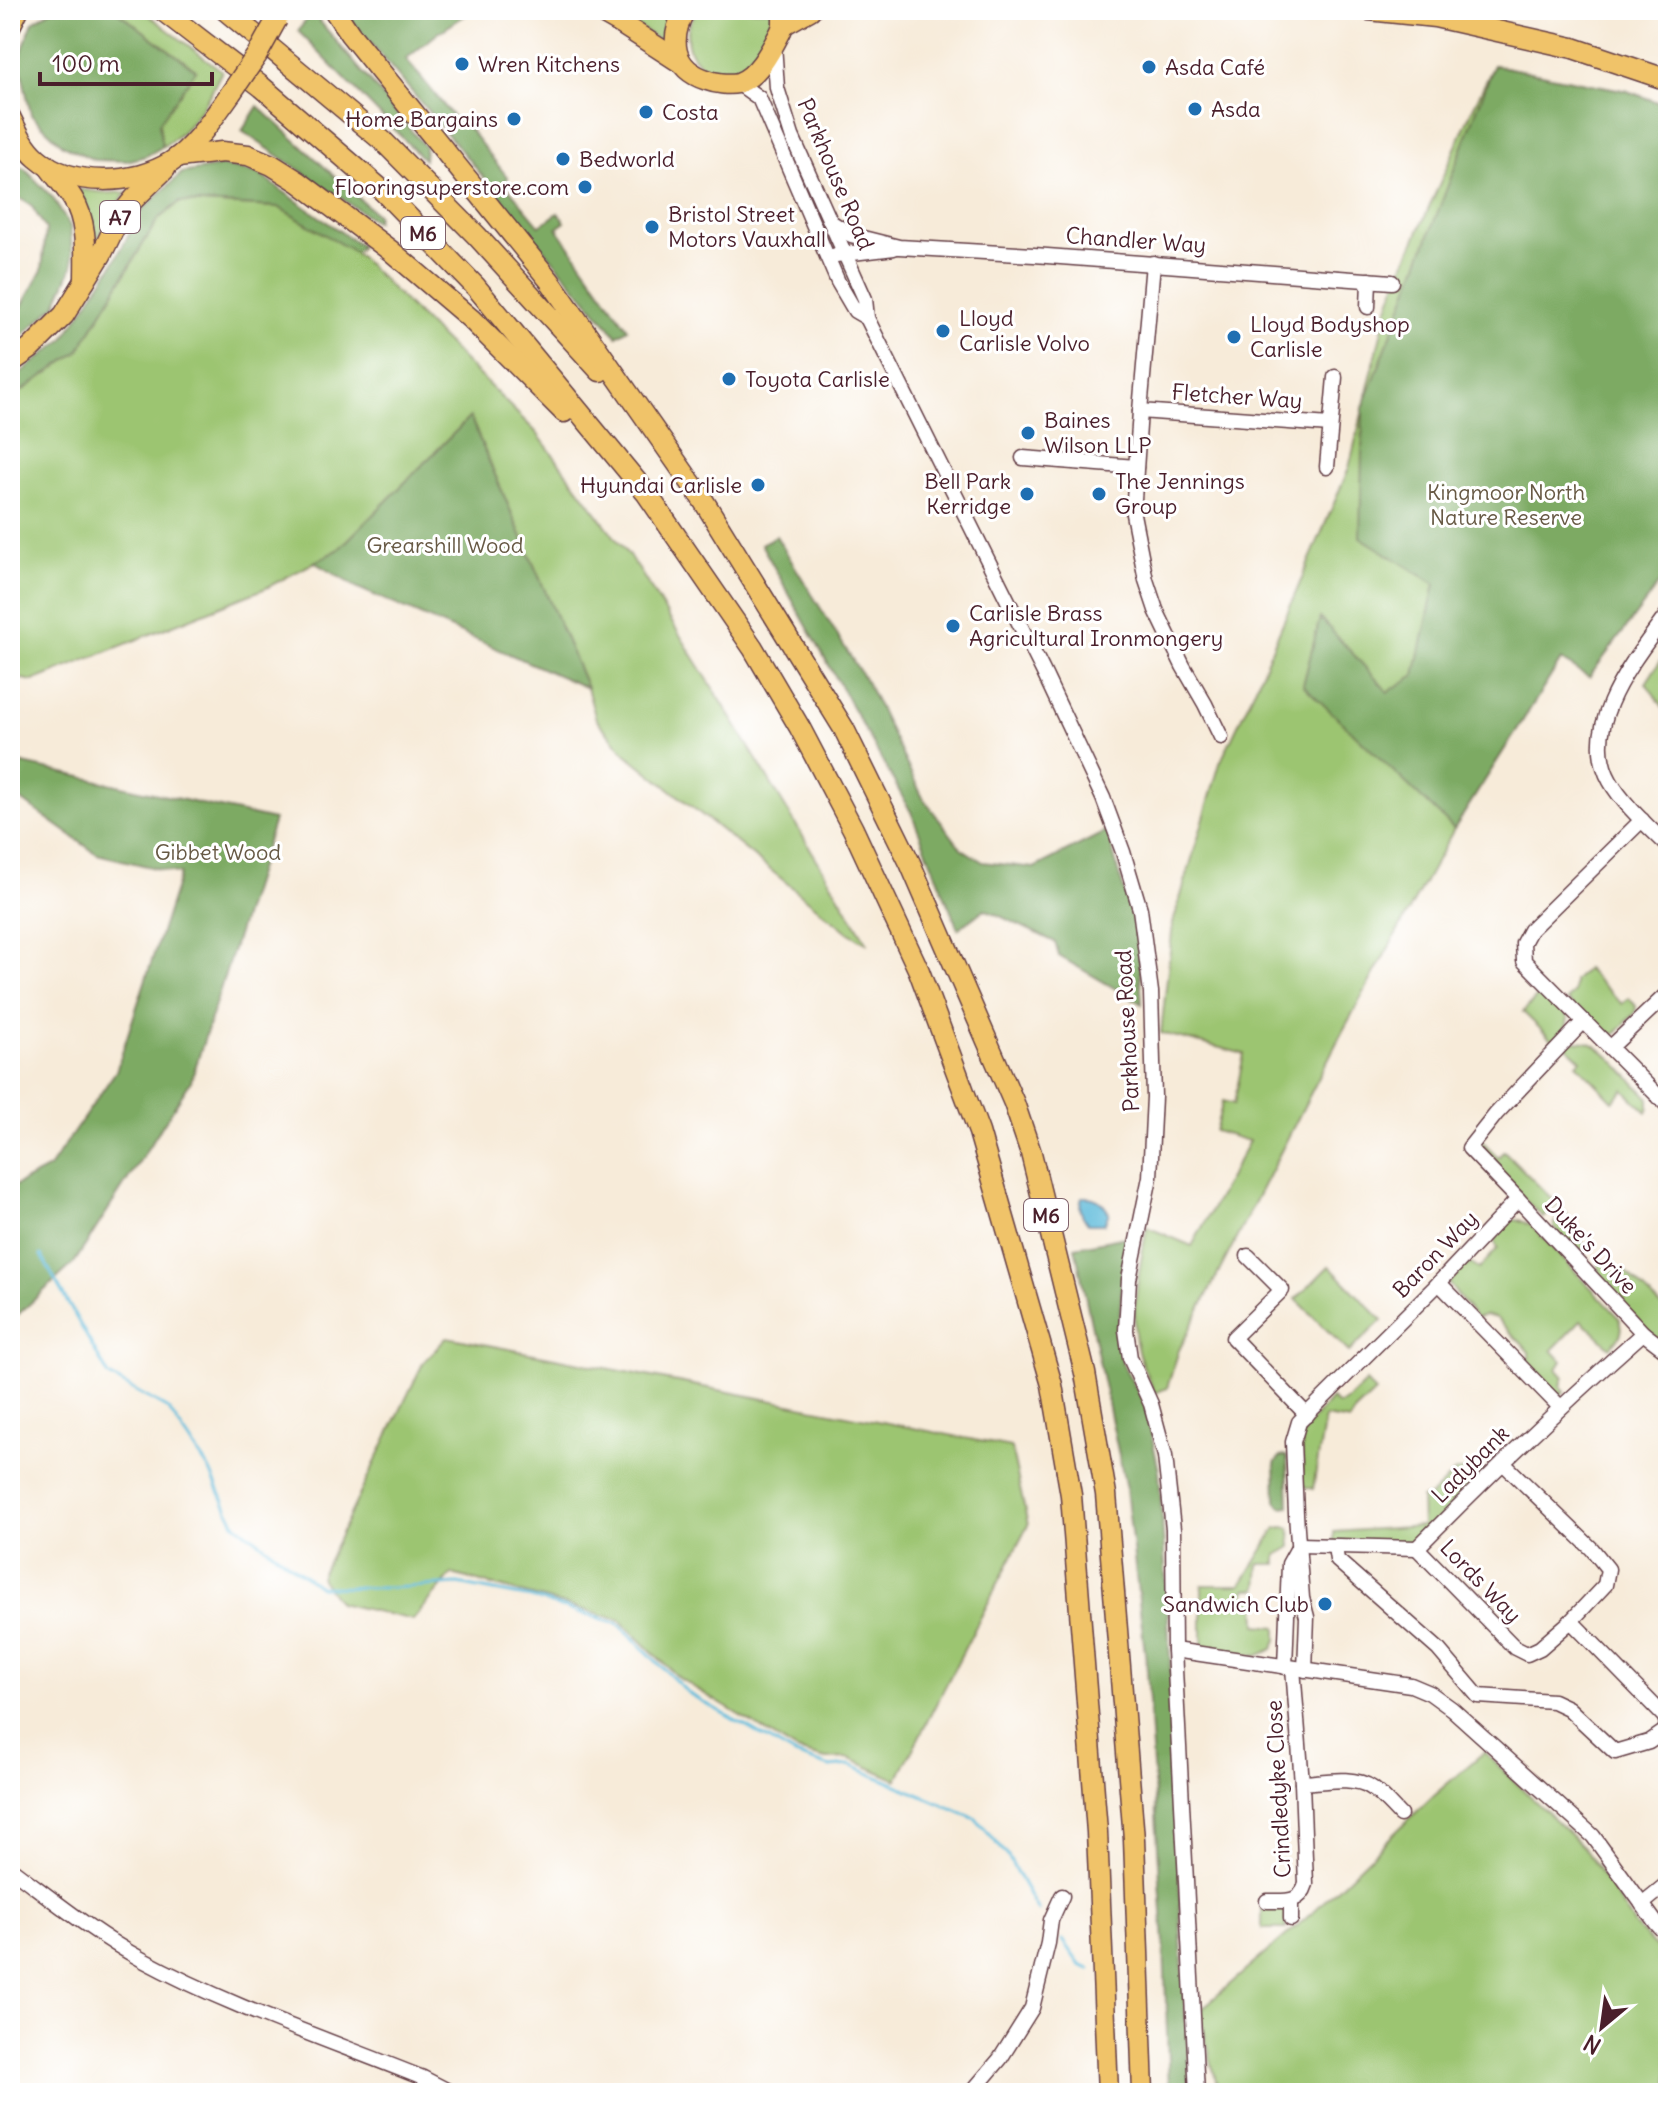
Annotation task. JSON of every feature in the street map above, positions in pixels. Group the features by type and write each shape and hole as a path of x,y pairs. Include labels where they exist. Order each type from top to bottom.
{"highway":[{"path":"10,26 18,10"},
{"name":"M6","path":"162,10 262,87 383,191 476,287 647,494 753,648 800,728 853,829 919,971 979,1132 1052,1385 1071,1495 1097,1832 1108,2093"},
{"name":"M6","path":"225,10 384,142 477,236 651,427"},
{"path":"597,10 680,62 690,73 718,83 738,83 751,74 759,66 780,26 810,10"},
{"path":"680,62 675,37 685,10"},
{"path":"1369,10 1435,17 1557,45 1668,80"},
{"name":"M6","path":"336,11 379,71 550,281 703,500 844,729 916,877 1014,1103 1031,1153 1085,1373 1106,1494 1134,1839 1143,2093"},
{"path":"10,147 84,178 108,180 147,173 174,160 203,131 231,93 279,15"},
{"path":"10,117 28,149 42,162"},
{"name":"M6","path":"174,160 211,152 248,155 272,165 322,198 471,319 647,494"},
{"name":"A7","path":"10,363 30,349 64,315 101,255 120,216 174,160"},
{"name":"A7","path":"42,162 73,199 81,217 85,240 85,281"}],"street":[{"name":"Parkhouse Road","path":"780,26 777,88 792,136 830,221"},
{"name":"Parkhouse Road","path":"738,83 759,98 768,114 838,282 855,311 867,318"},
{"name":"Chandler Way","path":"830,221 845,243 880,251 899,247"},
{"name":"Parkhouse Road","path":"845,243 865,299 867,318 1103,798 1140,909 1151,992 1154,1097 1150,1177 1129,1279 1126,1330 1130,1358 1151,1404 1165,1456 1173,1529 1174,1650 1197,2093"},
{"name":"Chandler Way","path":"827,257 845,243 1392,282"},
{"path":"859,286 866,262 880,251"},
{"path":"1153,263 1133,514 1156,610 1221,737"},
{"path":"1368,307 1369,280"},
{"name":"Fletcher Way","path":"1327,467 1335,377"},
{"name":"Fletcher Way","path":"1140,411 1330,425"},
{"path":"1023,458 1136,467"},
{"path":"1668,613 1605,711 1601,744 1604,768 1611,783 1668,846"},
{"path":"1642,820 1530,930 1523,943 1524,961 1668,1106"},
{"path":"1611,1047 1668,993"},
{"path":"1518,1199 1469,1148 1496,1114 1584,1021"},
{"name":"Baron Way","path":"1300,1545 1293,1442 1299,1422 1439,1283 1518,1199"},
{"name":"Duke's Drive","path":"1518,1199 1643,1333 1668,1352"},
{"path":"1248,1256 1282,1290 1233,1338 1307,1415"},
{"path":"1439,1283 1560,1407"},
{"name":"Ladybank","path":"1417,1548 1560,1407 1643,1333"},
{"name":"Lords Way","path":"1417,1548 1515,1648 1527,1654 1540,1648 1571,1621 1605,1585 1608,1569 1592,1549 1503,1463"},
{"path":"1300,1545 1417,1548"},
{"name":"Crindledyke Close","path":"1267,1901 1291,1902 1306,1884 1289,1564 1300,1545"},
{"path":"1335,1547 1337,1560 1438,1649 1478,1696 1553,1701 1568,1708 1615,1752 1649,1742 1665,1731 1667,1723 1664,1716 1571,1621"},
{"path":"1174,1650 1411,1685 1430,1693 1593,1836 1668,1936"},
{"path":"1302,1783 1364,1783 1400,1815"},
{"path":"10,1868 138,1958 204,1990 423,2078 452,2093"},
{"path":"1642,1904 1668,1883"},
{"path":"971,2093 1000,2059 1032,2008 1051,1920 1062,1896"},
{"name":"Crindledyke Close","path":"1291,1902 1291,1919"}],"green space":[{"path":"52,10 115,10 196,70 159,123 162,147 146,156 127,161 94,160 63,145 31,115 19,59 33,22"},
{"path":"115,10 142,10 222,71 190,123 162,147 159,123 196,70"},
{"path":"348,10 473,10 406,59 458,123 462,120 508,178 504,183 540,226 558,213 565,222 557,228 628,329 617,336 353,22"},
{"path":"610,10 673,10 663,42"},
{"path":"698,10 774,10 766,40 747,64 732,71 717,71 703,66 693,56 688,43 689,27"},
{"path":"312,12 425,147 424,160 298,31"},
{"name":"Kingmoor North Nature Reserve","path":"1494,65 1627,91 1668,106 1668,572 1589,677 1561,660 1454,829 1339,1038 1179,1350 1167,1388 1155,1393 1140,1356 1135,1333 1136,1293 1147,1227 1192,1246 1249,1141 1215,1131 1223,1101 1234,1104 1244,1054 1161,1033 1173,923 1220,763 1349,468 1386,313 1399,276"},
{"name":"Kingmoor North Nature Reserve","path":"1494,65 1627,91 1668,106 1668,572 1589,677 1561,660 1454,829 1303,685 1320,618 1388,692 1415,675 1435,584 1360,537 1363,408"},
{"path":"258,106 377,215 376,222 242,131"},
{"path":"10,163 25,169 53,198 70,226 73,265 56,305 10,347 10,320 17,315 42,270 46,229 31,205 10,193"},
{"path":"222,166 257,173 361,246 356,253 278,207 180,202 158,219 78,352 10,399 10,381 63,340 112,266 142,210 182,173"},
{"path":"75,189 127,192 107,218 92,253"},
{"path":"180,202 278,207 356,253 536,432 638,568 868,944 849,933 625,753 596,719 587,688 470,417 338,550 266,588 33,681 17,678 10,681 10,399 78,352 158,219"},
{"name":"Grearshill Wood","path":"470,417 587,688 358,588 314,562 338,550"},
{"path":"776,536 868,685 923,798 961,848 983,862 1034,868 1107,831 1138,940 1142,1004 1059,956 1055,942 985,909 958,929 911,812 761,544"},
{"path":"1668,649 1668,714 1646,683"},
{"name":"Gibbet Wood","path":"10,761 274,820 191,1081 74,1263 10,1322 10,1188 49,1168 116,1071 180,874 97,854 10,792"},
{"path":"1586,969 1622,1004 1629,998 1636,1006 1635,1013 1615,1034 1594,1027 1567,1000 1574,992 1574,981"},
{"path":"1543,991 1563,1009 1568,1018 1566,1028 1553,1041 1523,1012"},
{"path":"1571,1041 1590,1043 1613,1060 1649,1098 1647,1112 1624,1090 1613,1101 1577,1064 1581,1060 1565,1045"},
{"path":"1481,1140 1498,1157 1504,1151 1557,1204 1543,1217 1477,1155 1477,1145"},
{"path":"1565,1212 1572,1220 1566,1226 1587,1247 1577,1251 1554,1228"},
{"path":"1509,1220 1530,1224 1618,1316 1622,1325 1621,1333 1610,1347 1581,1320 1552,1350 1562,1361 1557,1369 1564,1377 1561,1386 1564,1392 1558,1396 1522,1364 1529,1358 1529,1352 1523,1345 1496,1318 1485,1315 1476,1318 1448,1283 1464,1265 1472,1264 1479,1269 1498,1248 1495,1243 1498,1229"},
{"path":"1126,1237 1119,1325 1122,1363 1145,1405 1159,1471 1190,2093 1169,2093 1164,1944 1147,1670 1126,1489 1075,1247"},
{"path":"1601,1259 1617,1276 1624,1270 1668,1313 1668,1346 1653,1336 1598,1278"},
{"path":"1329,1266 1382,1320 1349,1352 1296,1299"},
{"path":"447,1337 1011,1447 1028,1525 897,1780 849,1758 826,1759 797,1751 679,1678 620,1620 452,1574 413,1620 339,1603 320,1577 423,1363"},
{"path":"1366,1382 1375,1392 1349,1421 1325,1417 1313,1489 1303,1486 1304,1431 1331,1399 1338,1405 1345,1402"},
{"path":"1287,1456 1289,1506 1281,1507 1276,1501 1275,1463 1280,1457"},
{"path":"1456,1471 1487,1471 1414,1544 1334,1543 1334,1532 1422,1526 1421,1498 1430,1496"},
{"path":"1276,1528 1290,1528 1291,1547 1277,1555 1277,1564 1259,1564 1257,1589 1246,1589 1246,1599 1256,1600 1257,1625 1277,1627 1273,1649 1257,1656 1202,1648 1202,1585 1241,1585"},
{"path":"1484,1752 1583,1847 1636,1927 1668,1960 1668,2093 1219,2093 1199,2011 1312,1913 1433,1796"},
{"path":"1262,1905 1283,1906 1286,1909 1286,1929 1262,1929"}],"water":[{"path":"1082,1197 1095,1198 1104,1205 1109,1213 1104,1224 1088,1224 1081,1211"}],"waterway":[{"path":"41,1255 109,1376 168,1409 209,1469 234,1523 320,1587 390,1588 458,1584 531,1598 619,1624 688,1693 795,1755 830,1767 850,1765 976,1819 1007,1855 1038,1911"},
{"path":"1062,1940 1080,1965 1090,1969"}],"place":[{"name":"Wren Kitchens","path":"462,64"},
{"name":"Asda Café","path":"1149,67"},
{"name":"Asda","path":"1195,109"},
{"name":"Costa","path":"646,112"},
{"name":"Home Bargains","path":"514,119"},
{"name":"Bedworld","path":"563,159"},
{"name":"Flooringsuperstore.com","path":"585,187"},
{"name":"Bristol Street Motors Vauxhall","path":"652,227"},
{"name":"Lloyd Carlisle Volvo","path":"943,331"},
{"name":"Lloyd Bodyshop Carlisle","path":"1234,337"},
{"name":"Toyota Carlisle","path":"729,379"},
{"name":"Baines Wilson LLP","path":"1028,433"},
{"name":"Hyundai Carlisle","path":"758,485"},
{"name":"Bell Park Kerridge","path":"1027,494"},
{"name":"The Jennings Group","path":"1099,494"},
{"name":"Carlisle Brass Agricultural Ironmongery","path":"953,626"},
{"name":"Sandwich Club","path":"1325,1604"}]}
